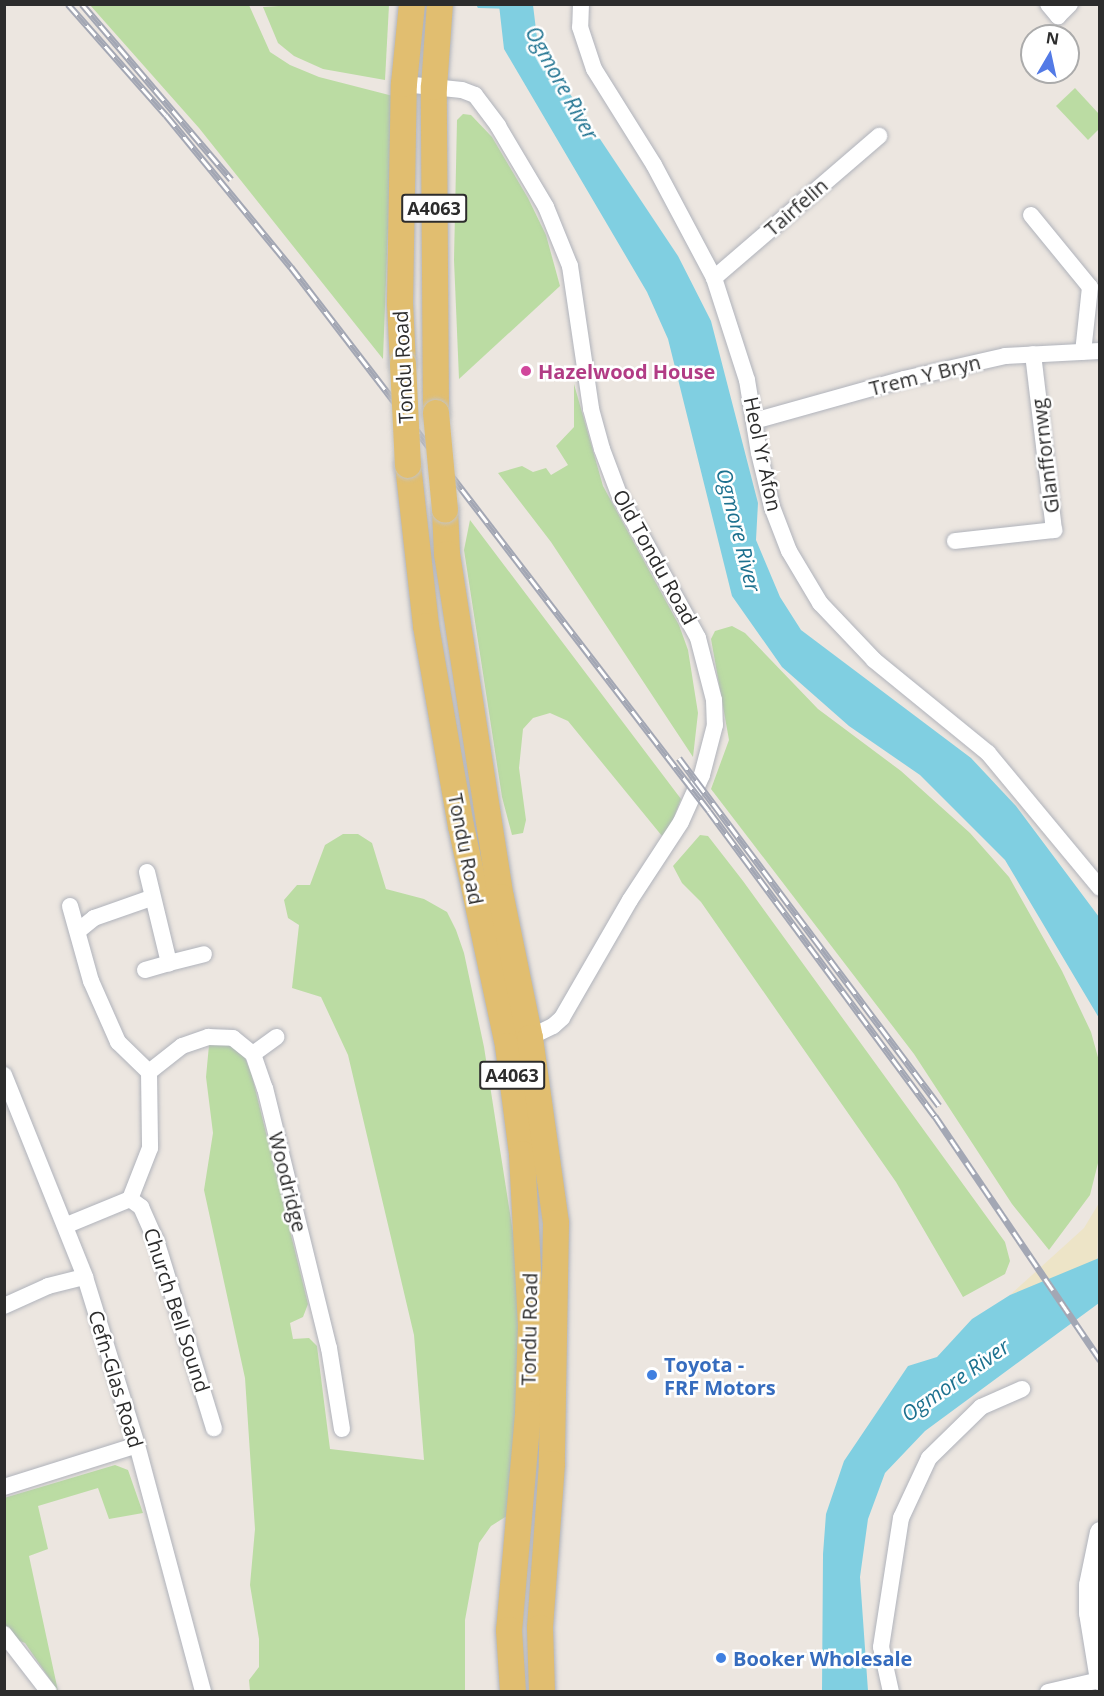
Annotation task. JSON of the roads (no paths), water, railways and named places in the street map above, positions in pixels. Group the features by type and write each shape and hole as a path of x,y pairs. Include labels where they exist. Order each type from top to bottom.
{"main road":[{"name":"Tondu Road","path":"412,4 404,84 400,303 408,465 426,626 461,826 519,1042 522,1155 531,1324 528,1414 509,1630 513,1692"},
{"name":"Tondu Road","path":"440,4 434,87 436,413 447,554 501,897 519,1042 558,1252 552,1464 540,1628 542,1692"}],"street":[{"name":"Heol Yr Afon","path":"581,4 580,27 594,69 654,165 714,278 747,380 772,507 789,550 820,603 874,660 988,753 1100,888"},
{"path":"1048,4 1059,16 1070,4"},
{"name":"Old Tondu Road","path":"404,84 467,91 483,103 518,157 557,229 570,266 587,387 602,449 620,497 698,638 714,700 714,725 702,775 681,822 630,900 562,1018 519,1042"},
{"name":"Tairfelin","path":"714,278 879,136"},
{"path":"1031,214 1090,287 1091,352"},
{"name":"Trem Y Bryn","path":"754,421 904,379 1005,356 1091,352"},
{"name":"Glanffornwg","path":"955,541 1054,530 1033,354"},
{"path":"147,872 151,898 169,963"},
{"path":"78,931 94,918 151,898"},
{"path":"67,1226 130,1199 150,1148 149,1072 118,1042 91,981 70,906"},
{"path":"146,970 204,954"},
{"path":"149,1072 182,1046 208,1037 233,1038 253,1054 276,1037"},
{"name":"Woodridge","path":"253,1054 265,1088 321,1314 342,1429"},
{"name":"Cefn-Glas Road","path":"4,1075 86,1277 137,1445 203,1692"},
{"name":"Church Bell Sound","path":"130,1199 141,1207 156,1240 214,1428"},
{"path":"4,1306 48,1286 86,1277"},
{"path":"891,1692 881,1647 901,1518 929,1458 981,1407 1022,1389"},
{"path":"4,1487 137,1445"},
{"path":"1048,1692 1100,1680 1089,1613 1089,1585 1100,1532"},
{"path":"4,1634 49,1692"}],"water":[{"name":"Ogmore River","path":"499,5 533,5 538,46 678,256 711,321 758,503 756,540 780,597 801,630 971,758 1016,806 1099,917 1099,1018 1005,860 920,775 849,726 782,667 732,596 668,339 647,292 504,49"},
{"name":"Ogmore River","path":"1099,1258 1099,1303 925,1431 885,1473 868,1519 860,1577 868,1691 822,1691 823,1554 826,1514 844,1461 908,1366 937,1357 972,1319 1010,1295"}],"waterway":[{"path":"479,5 504,6"}],"railway":[{"path":"68,4 166,115 291,267 709,811 935,1116 1100,1360"},
{"path":"82,4 231,179"},
{"path":"679,758 939,1106"}],"place":[{"name":"Hazelwood House","path":"526,371"},
{"name":"Toyota - FRF Motors","path":"652,1375"},
{"name":"Booker Wholesale","path":"721,1658"}]}
